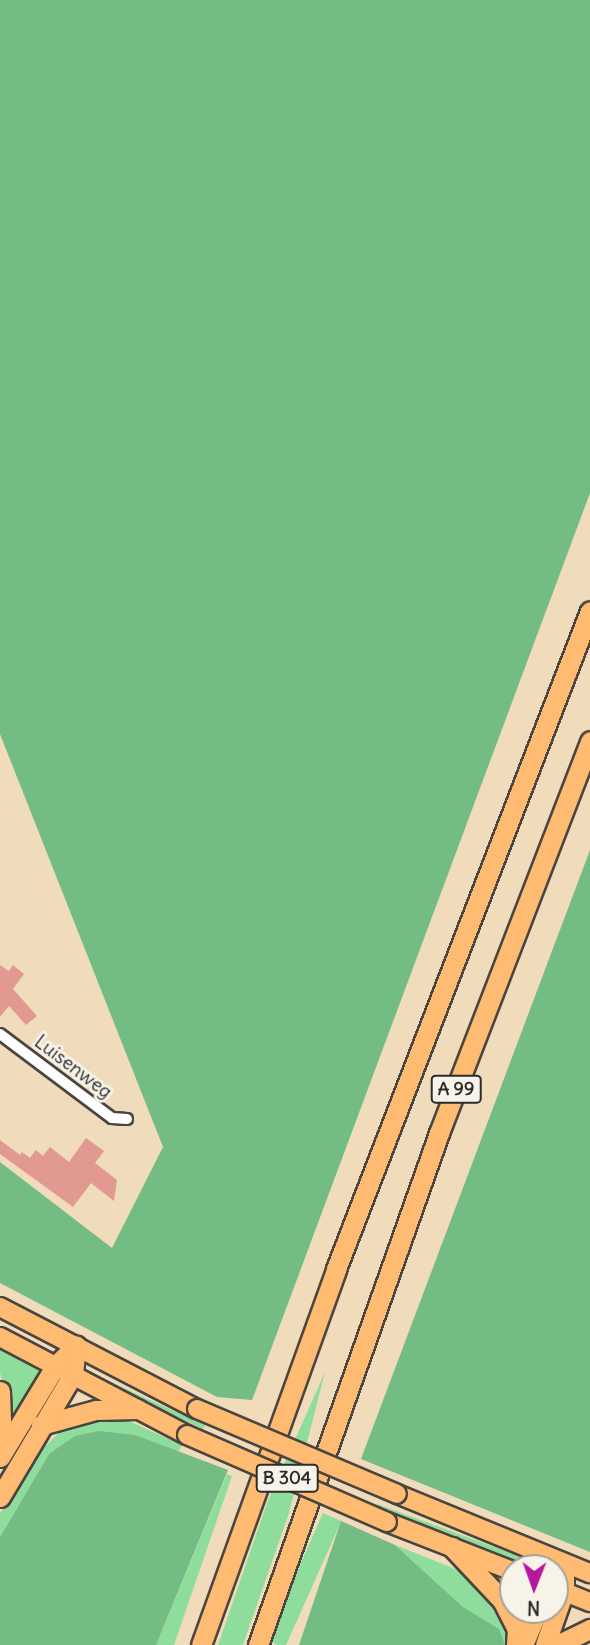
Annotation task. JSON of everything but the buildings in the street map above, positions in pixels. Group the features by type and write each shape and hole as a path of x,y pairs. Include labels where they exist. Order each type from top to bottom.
{"highway":[{"name":"A 99","path":"201,1645 336,1269 590,611"},
{"name":"A 99","path":"258,1645 439,1133 590,741"},
{"path":"0,1497 41,1424 76,1346"},
{"path":"1,1456 64,1370"},
{"path":"0,1391 4,1426 1,1456"},
{"path":"41,1424 96,1410 137,1409"},
{"path":"452,1547 502,1600 517,1630 516,1645"},
{"path":"523,1645 532,1624"},
{"path":"545,1645 550,1624"},
{"path":"557,1645 590,1629"}],"main road":[{"name":"B 304","path":"0,1307 197,1409 397,1494 510,1554"},
{"name":"B 304","path":"0,1336 187,1435 387,1522 499,1565"},
{"name":"B 304","path":"569,1578 590,1573"},
{"name":"B 304","path":"569,1587 590,1602"}],"street":[{"name":"Luisenweg","path":"0,1034 112,1118 127,1119"}],"green space":[{"path":"0,0 590,0 590,493 252,1400 217,1397 0,1283 0,1162 112,1248 163,1147 0,734"},
{"path":"590,850 590,1552 361,1459"},
{"path":"0,1347 45,1370 13,1424 0,1373"},
{"path":"325,1372 289,1513 243,1645 218,1645 267,1503"},
{"path":"97,1376 205,1425 203,1429 102,1381"},
{"path":"98,1418 131,1422 182,1445 177,1454 135,1435 49,1454 0,1537 0,1513 44,1447 64,1428"},
{"path":"99,1431 135,1435 228,1470 156,1645 0,1645 0,1537 49,1454 75,1436"},
{"path":"227,1474 232,1476 174,1645 156,1645"},
{"path":"377,1504 514,1554 499,1554 499,1557 376,1508"},
{"path":"323,1513 341,1521 286,1645 266,1640"},
{"path":"341,1521 395,1545 463,1607 499,1629 505,1645 299,1645"},
{"path":"395,1545 453,1568 479,1585 499,1608 499,1624 507,1624 509,1645 505,1645 498,1629 463,1607"}]}
